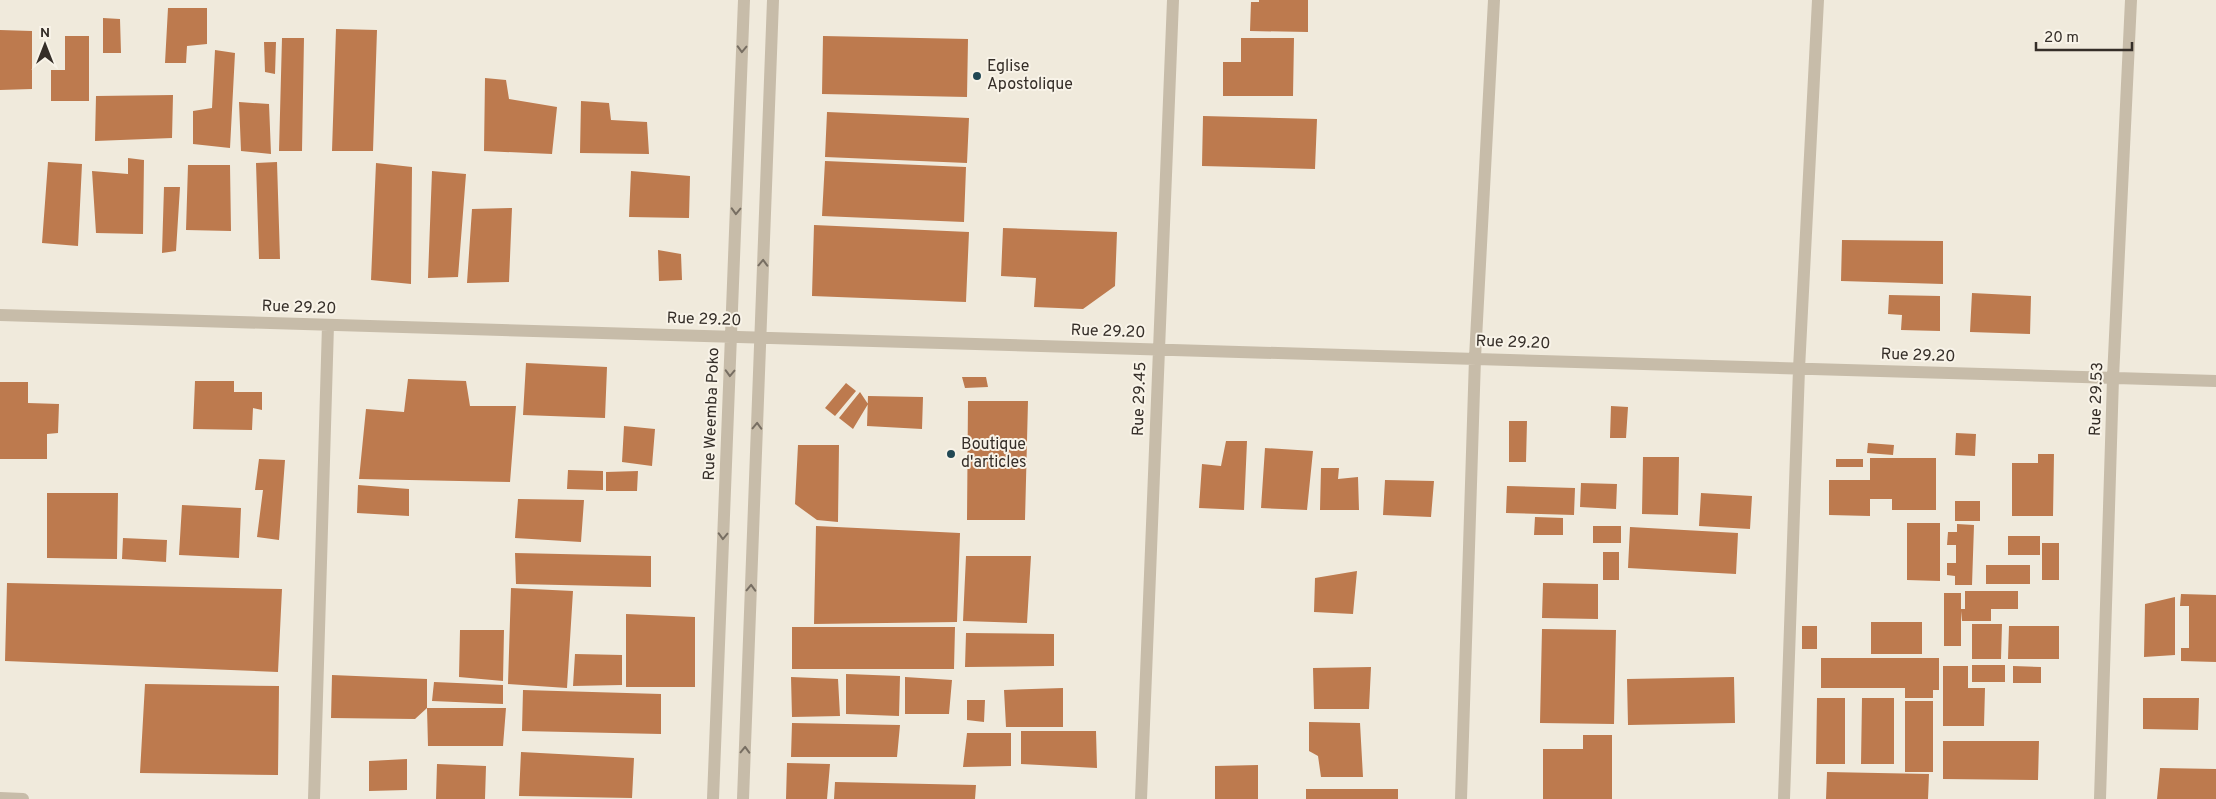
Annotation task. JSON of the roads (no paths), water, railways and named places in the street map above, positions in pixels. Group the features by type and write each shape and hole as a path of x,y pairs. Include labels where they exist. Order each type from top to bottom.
{"street":[{"name":"Rue Weemba Poko","path":"713,799 744,0"},
{"path":"743,799 773,0"},
{"name":"Rue 29.45","path":"1141,799 1172,0"},
{"path":"1461,799 1476,358 1494,0"},
{"path":"1784,799 1799,369 1818,0"},
{"name":"Rue 29.53","path":"2100,799 2113,378 2131,0"},
{"name":"Rue 29.20","path":"0,315 2216,380"},
{"path":"314,799 328,325"},
{"path":"0,798 23,799"}],"place":[{"name":"Eglise Apostolique","path":"977,76"},
{"name":"Boutique d'articles","path":"951,454"}]}
